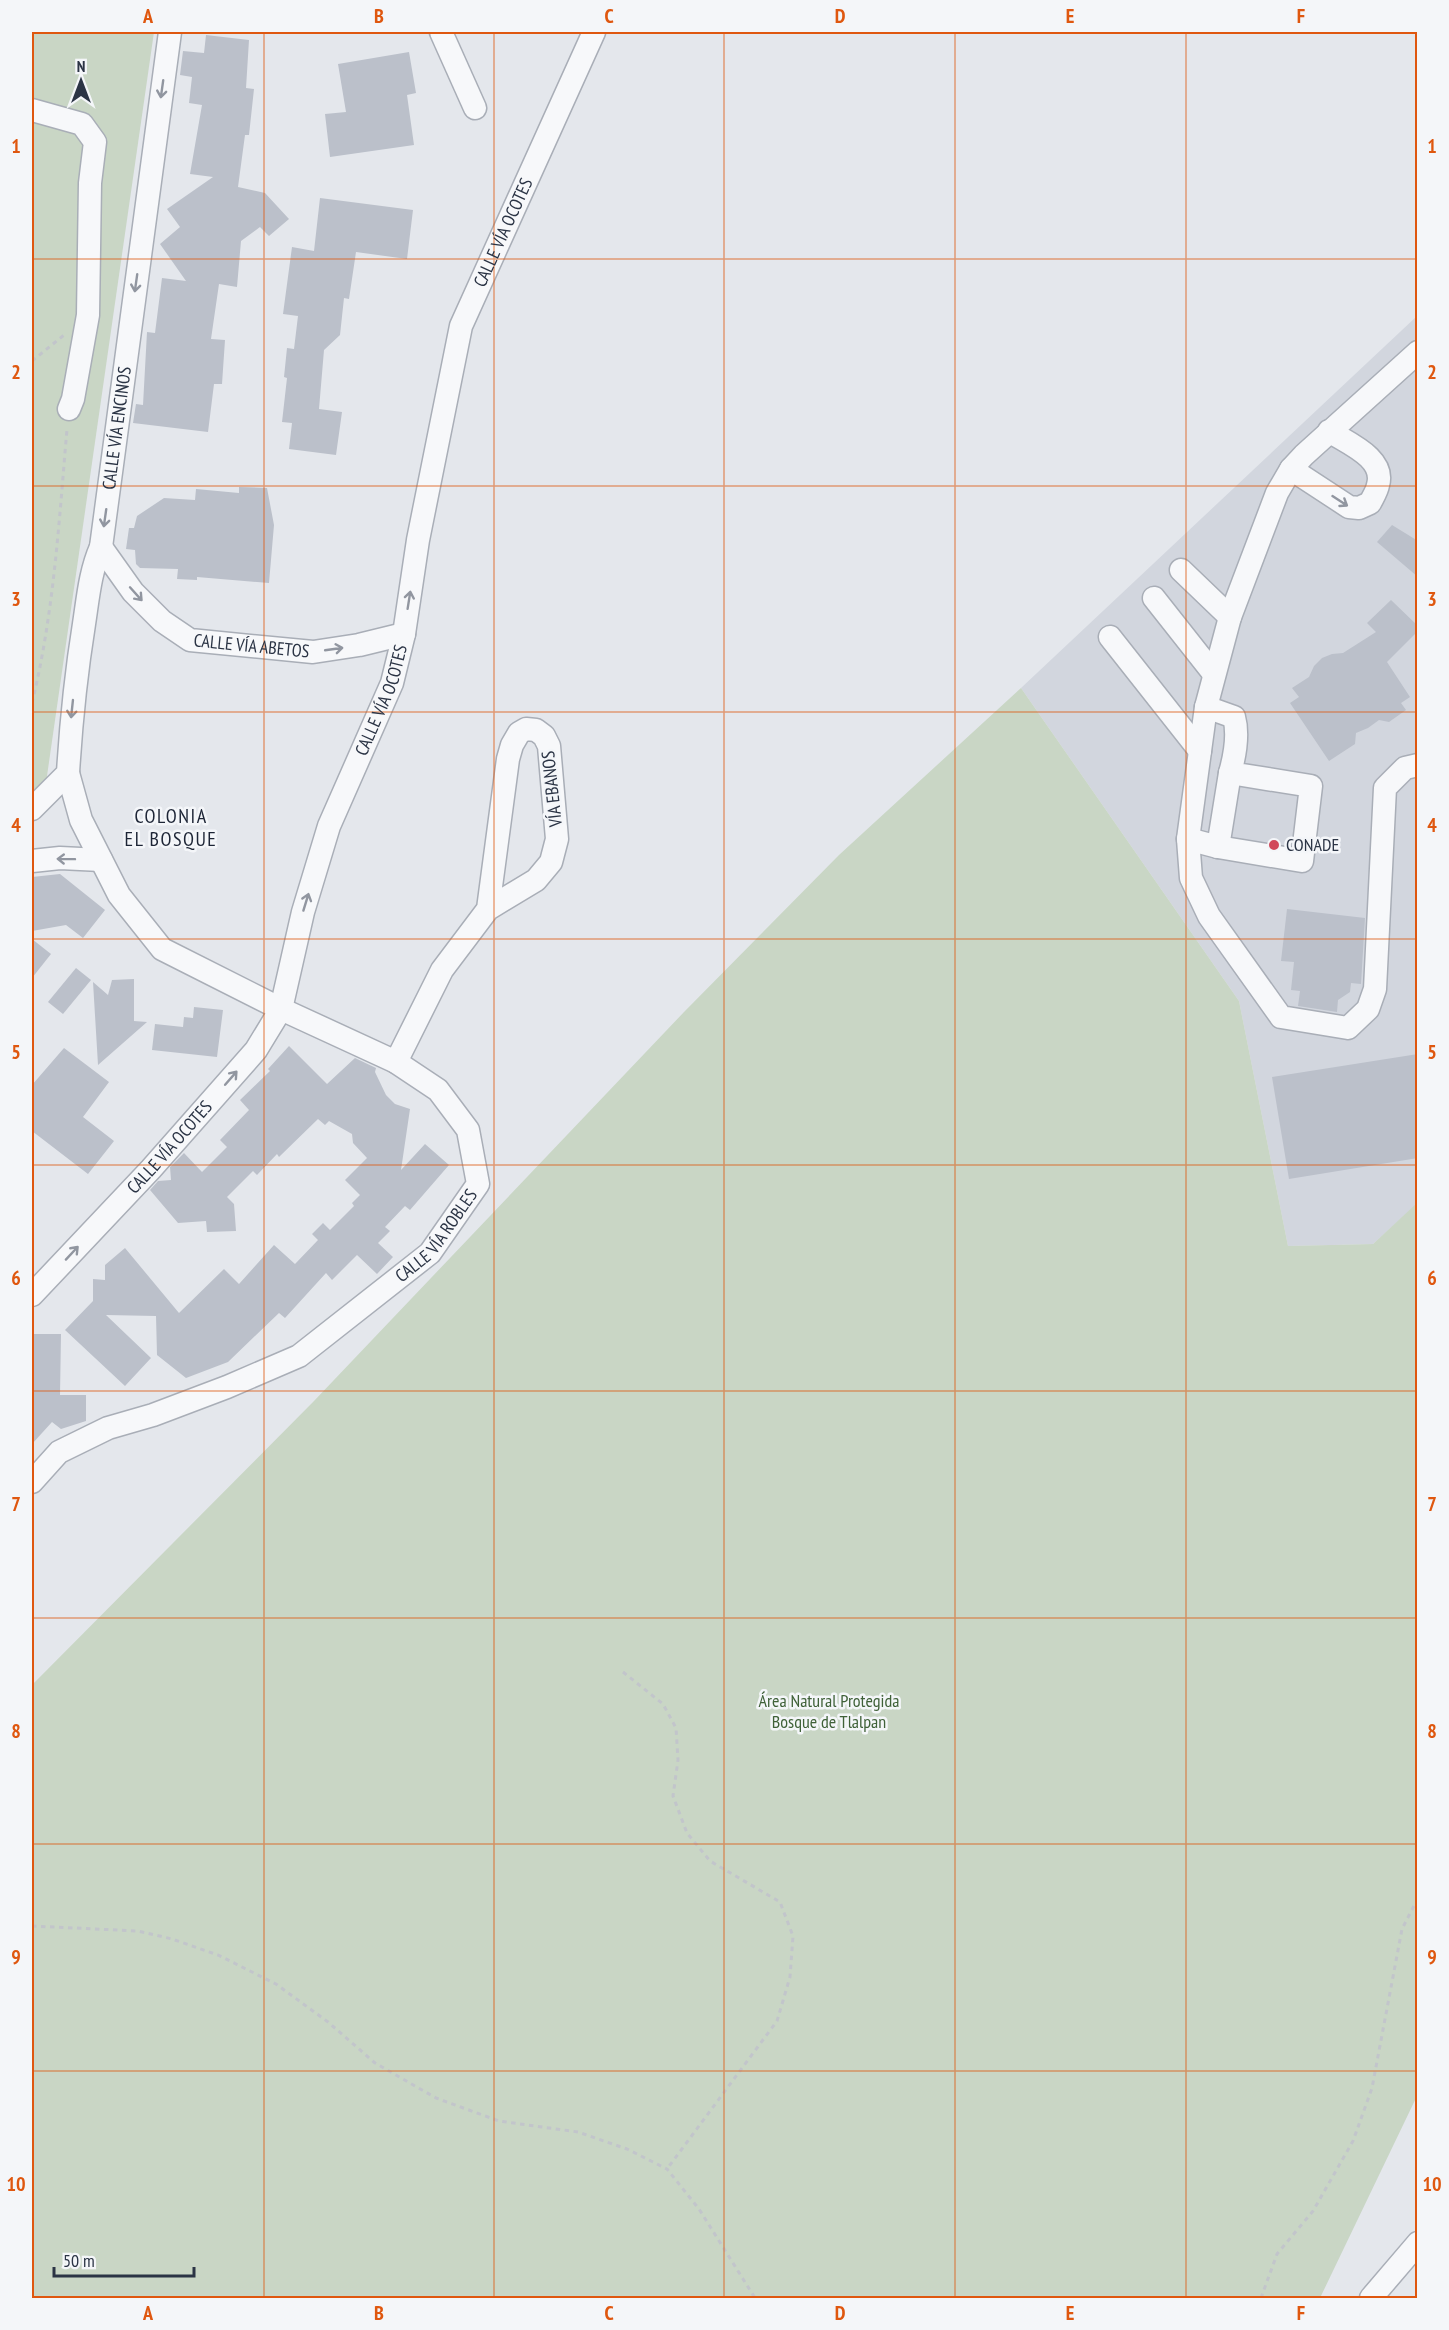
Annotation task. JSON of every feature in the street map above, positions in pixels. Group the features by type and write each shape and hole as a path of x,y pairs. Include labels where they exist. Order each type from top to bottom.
{"street":[{"name":"CALLE VÍA ENCINOS","path":"68,773 71,713 77,666 93,567 101,547 170,32"},
{"path":"441,32 475,108"},
{"name":"CALLE VÍA OCOTES","path":"32,1295 151,1169 256,1050 281,1009 303,912 329,826 393,683 404,634 418,540 461,327 594,32"},
{"path":"32,110 82,124 95,142 90,183 88,315 73,399 69,409"},
{"path":"1418,352 1329,431 1291,469 1276,493 1230,617 1206,707 1188,839 1191,878 1209,916 1281,1017 1348,1028 1368,1009 1374,989 1385,788 1405,768 1418,765"},
{"path":"1291,469 1349,507 1359,508 1370,502 1379,484 1379,472 1373,460 1329,431"},
{"name":"CALLE VÍA ABETOS","path":"101,547 133,592 162,621 190,639 313,652 359,645 404,634"},
{"path":"1180,570 1230,617"},
{"path":"1154,598 1214,674"},
{"path":"1110,637 1200,751"},
{"path":"1206,707 1234,717 1237,727 1234,758 1218,847"},
{"name":"VÍA EBANOS","path":"396,1062 442,970 488,909 536,880 550,862 557,839 549,746 544,736 536,730 526,729 519,733 508,759 488,909"},
{"path":"32,809 68,773"},
{"name":"CALLE VÍA ROBLES","path":"32,1482 59,1452 108,1428 153,1415 299,1356 430,1252 478,1184 468,1130 438,1090 396,1062 281,1009 162,949 119,895 81,820 68,773"},
{"path":"1188,839 1218,847 1302,861 1311,786 1230,773"},
{"path":"32,861 60,858 101,861"},
{"path":"1371,2298 1418,2243"}],"path":[{"path":"32,361 88,315"},
{"path":"32,354 36,357"},
{"path":"32,703 43,657 57,546 69,409"},
{"path":"623,1672 663,1704 676,1728 678,1760 673,1796 687,1833 710,1861 780,1902 793,1936 790,1977 777,2022 667,2169"},
{"path":"1262,2298 1277,2254 1313,2211 1353,2141 1372,2088 1402,1929 1418,1898"},
{"path":"32,1926 138,1931 172,1939 218,1955 276,1984 328,2022 375,2063 436,2098 499,2121 578,2132 627,2150 667,2169 699,2209 755,2298"}],"shaded area":[{"name":"CONADE","path":"1417,316 1418,1203 1373,1244 1288,1246 1239,1001 1021,688"}],"green space":[{"path":"32,32 154,32 46,783 32,801"},
{"name":"Área Natural Protegida Bosque de Tlalpan","path":"1021,688 1239,1001 1288,1246 1373,1244 1417,1203 1417,2096 1320,2298 32,2298 32,1685 314,1401 684,1012 839,855"}],"building":[{"path":"206,35 249,40 246,88 254,89 249,135 245,135 238,187 265,193 289,219 269,236 260,227 241,241 237,287 219,284 211,339 225,340 222,384 214,384 208,432 133,423 136,404 143,405 147,332 155,333 162,278 186,281 160,244 180,227 167,209 213,177 190,174 202,105 189,103 192,77 180,75 183,51 204,53"},
{"path":"409,52 416,93 407,95 414,145 330,157 325,114 346,112 338,64"},
{"path":"320,198 413,210 407,259 356,252 349,299 344,298 340,335 324,350 319,409 342,412 336,455 289,449 292,423 282,422 287,378 284,377 287,348 294,349 298,316 283,314 292,247 314,251"},
{"path":"239,487 267,488 274,525 269,583 197,577 197,580 177,579 178,569 140,568 136,564 135,550 126,549 129,528 134,528 137,516 164,498 195,500 196,489 239,493"},
{"path":"1392,525 1418,541 1418,577 1377,542"},
{"path":"1391,600 1418,626 1418,631 1387,662 1410,697 1401,703 1406,710 1389,722 1379,720 1356,733 1355,744 1329,761 1290,703 1299,697 1292,688 1309,677 1314,666 1322,658 1343,653 1376,632 1367,623"},
{"path":"60,874 105,910 83,938 66,925 32,931 32,877"},
{"path":"1287,909 1365,918 1361,984 1351,983 1350,992 1338,1000 1337,1012 1298,1006 1300,991 1291,990 1294,962 1281,961"},
{"path":"32,939 51,954 32,978"},
{"path":"76,968 91,980 63,1014 48,1002"},
{"path":"134,979 134,1021 147,1022 98,1065 93,982 108,995 112,980"},
{"path":"194,1007 223,1010 217,1057 152,1050 155,1024 183,1027 184,1017 193,1018"},
{"path":"289,1046 327,1084 355,1058 376,1068 375,1072 386,1095 395,1104 410,1109 401,1170 425,1144 449,1165 410,1210 405,1206 385,1227 390,1231 378,1243 393,1257 377,1274 357,1255 332,1280 326,1273 285,1318 279,1313 228,1362 186,1378 157,1355 156,1316 106,1315 151,1358 125,1386 65,1330 93,1301 93,1279 105,1280 105,1265 125,1248 179,1313 224,1269 239,1284 274,1245 295,1264 318,1240 312,1234 323,1223 330,1230 354,1206 352,1203 360,1195 345,1180 367,1158 353,1143 352,1134 329,1121 325,1125 318,1119 279,1157 277,1154 257,1175 253,1171 227,1197 234,1204 236,1231 207,1232 206,1221 178,1223 150,1190 158,1181 171,1180 170,1167 184,1153 202,1172 227,1147 220,1140 249,1110 240,1100 270,1071 268,1069"},
{"path":"64,1048 109,1082 83,1117 114,1141 88,1174 32,1131 32,1085"},
{"path":"1418,1054 1418,1158 1289,1179 1272,1077"},
{"path":"32,1334 61,1334 60,1395 86,1395 86,1421 61,1429 52,1422 32,1444"}],"place":[{"name":"CONADE","path":"1274,845"}],"district":[{"name":"COLONIA EL BOSQUE","path":"171,828"}]}
